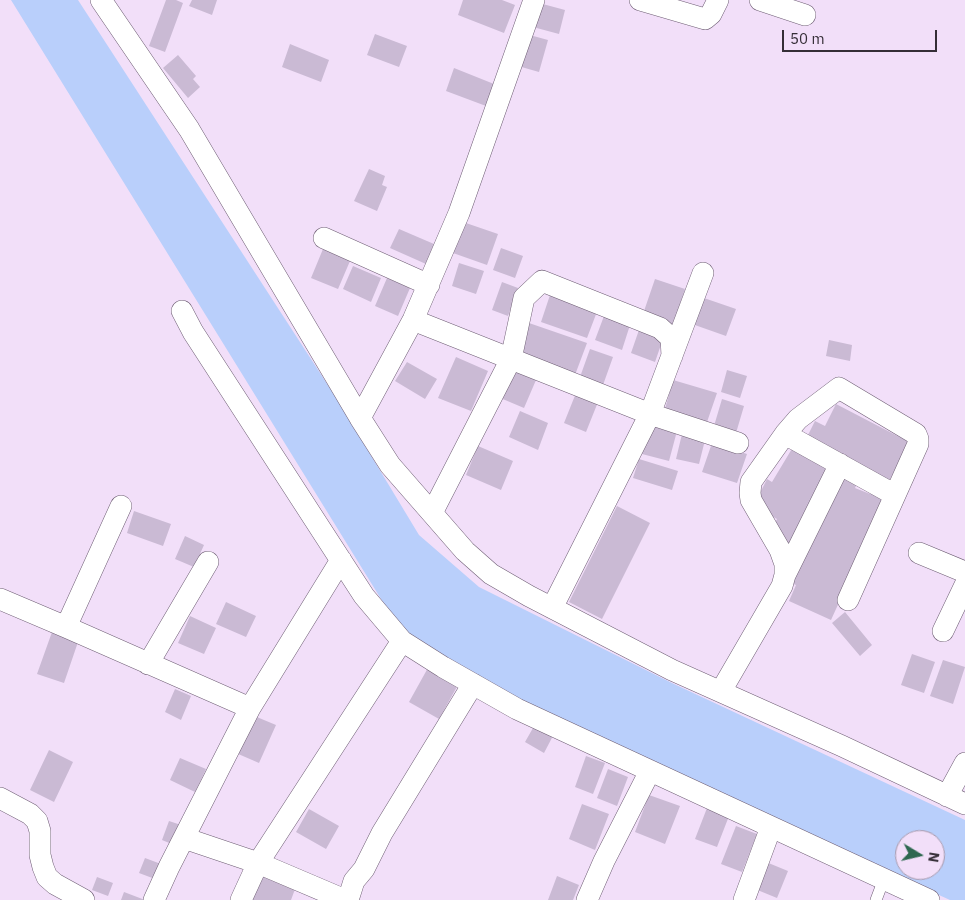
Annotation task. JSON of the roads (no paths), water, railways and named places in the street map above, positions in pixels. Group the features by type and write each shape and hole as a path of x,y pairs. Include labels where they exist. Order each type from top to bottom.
{"street":[{"path":"101,0 189,128 360,418 390,465 465,550 492,574 552,608 672,670 956,800 965,763"},
{"path":"360,418 413,320 459,213 534,0"},
{"path":"640,0 705,19 711,14 718,0"},
{"path":"760,0 805,16"},
{"path":"324,238 428,285"},
{"path":"552,608 650,414 703,273"},
{"path":"432,514 511,359 524,298 542,281 660,328 670,338 672,356"},
{"path":"182,311 198,340 340,560 364,596 402,641 517,709 929,900"},
{"path":"413,320 650,414 738,443"},
{"path":"785,575 785,564 780,550 751,500 751,482 798,419 839,388 916,434 918,439 918,444 848,600"},
{"path":"785,434 895,495"},
{"path":"721,691 782,586 785,575 840,464"},
{"path":"66,626 121,506"},
{"path":"919,553 965,572"},
{"path":"154,900 250,708 340,560"},
{"path":"148,664 208,562"},
{"path":"943,631 965,585"},
{"path":"0,599 66,626 250,708"},
{"path":"241,900 258,862 402,641"},
{"path":"184,838 258,862 346,900 354,881 364,868 382,833 473,684"},
{"path":"587,900 604,861 650,771"},
{"path":"0,798 30,814 37,821 40,831 40,855 47,876 55,884 84,900"},
{"path":"744,900 772,827"}],"lane":[{"path":"876,900 884,879"}],"water":[{"path":"11,0 78,0 335,396 419,535 479,587 674,684 965,820 965,900 950,900 906,880 945,880 945,830 895,830 895,875 489,691 402,633"}]}
